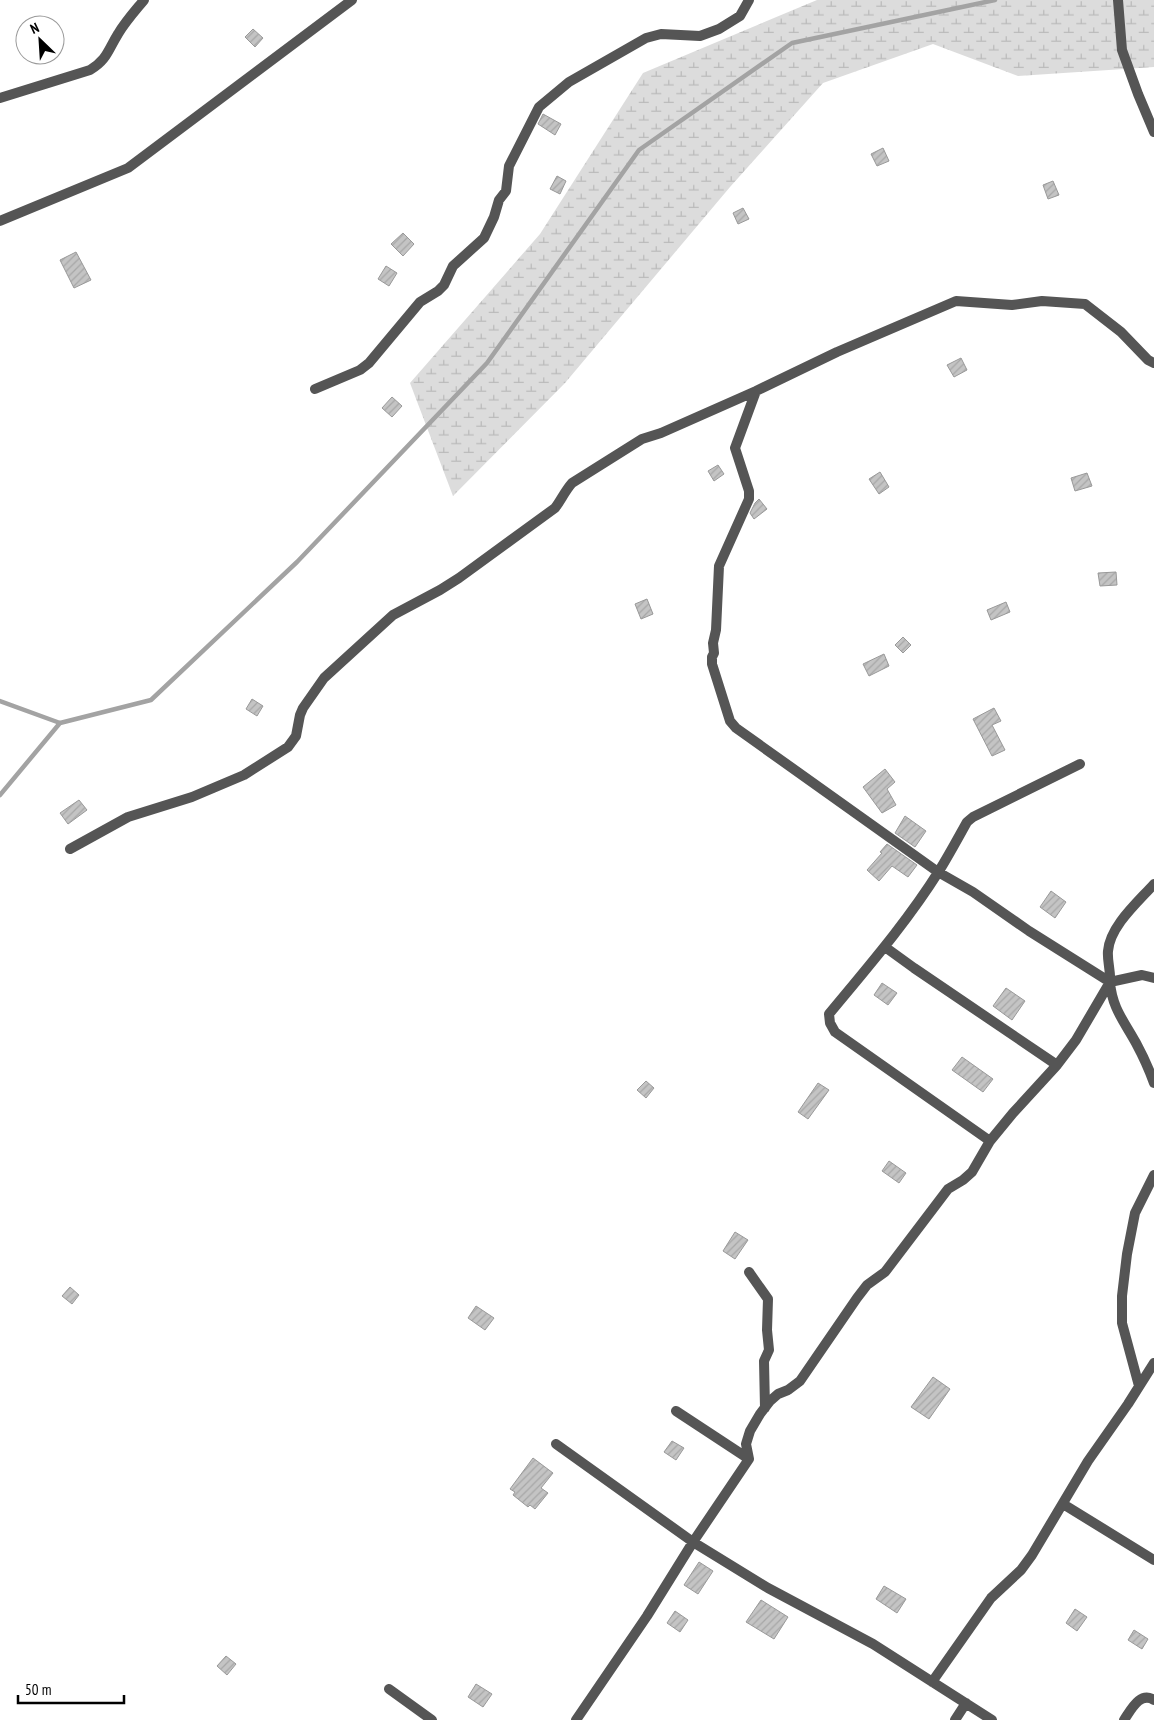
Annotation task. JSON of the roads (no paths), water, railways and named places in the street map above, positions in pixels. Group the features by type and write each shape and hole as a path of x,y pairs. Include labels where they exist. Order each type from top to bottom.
{"street":[{"path":"0,98 90,70 99,65 107,56 118,34 144,0"},
{"path":"0,221 128,168 352,0"},
{"path":"315,389 360,370 369,363 420,302 444,285 453,266 484,238 491,226 499,200 506,191 509,166 539,107 569,82 646,38 661,34 700,36 720,29 740,16 749,0"},
{"path":"1118,0 1122,50 1154,132"},
{"path":"70,849 128,816 192,797 244,775 288,747 296,736 303,708 324,678 393,615 459,578 555,508 565,490 572,483 642,439 662,433 837,352 956,301 1012,304 1042,301 1084,304 1121,332 1148,360 1154,363"},
{"path":"756,391 735,448 749,491 749,499 718,566 716,630 712,643 714,653 712,664 730,721 736,728 938,872 973,892 1110,982 1142,975 1154,978"},
{"path":"990,1141 835,1032 830,1023 830,1014 885,947 938,872 967,822 973,817 1080,764"},
{"path":"1154,884 1114,931 1107,957 1111,975 1113,1003 1144,1058 1154,1082"},
{"path":"885,947 1057,1065"},
{"path":"576,1720 749,1460 746,1444 750,1431 770,1401 800,1381 867,1285 885,1272 948,1188 963,1180 972,1172 990,1141 1057,1065 1076,1040 1110,982"},
{"path":"1139,1386 1122,1323 1121,1311 1127,1254 1135,1214 1154,1175"},
{"path":"749,1272 768,1299 767,1330 770,1345 764,1361 765,1408"},
{"path":"932,1682 991,1598 1021,1570 1032,1555 1088,1461 1154,1363"},
{"path":"676,1411 749,1460"},
{"path":"556,1444 693,1542 768,1588 873,1644 992,1720"},
{"path":"1064,1504 1154,1560"},
{"path":"389,1689 432,1720"},
{"path":"1124,1720 1136,1702 1143,1698 1154,1700"},
{"path":"955,1720 966,1703"}],"waterway":[{"path":"0,701 60,723 151,700 297,562 487,363 639,150 792,43 995,0"},
{"path":"0,795 60,723"}]}
